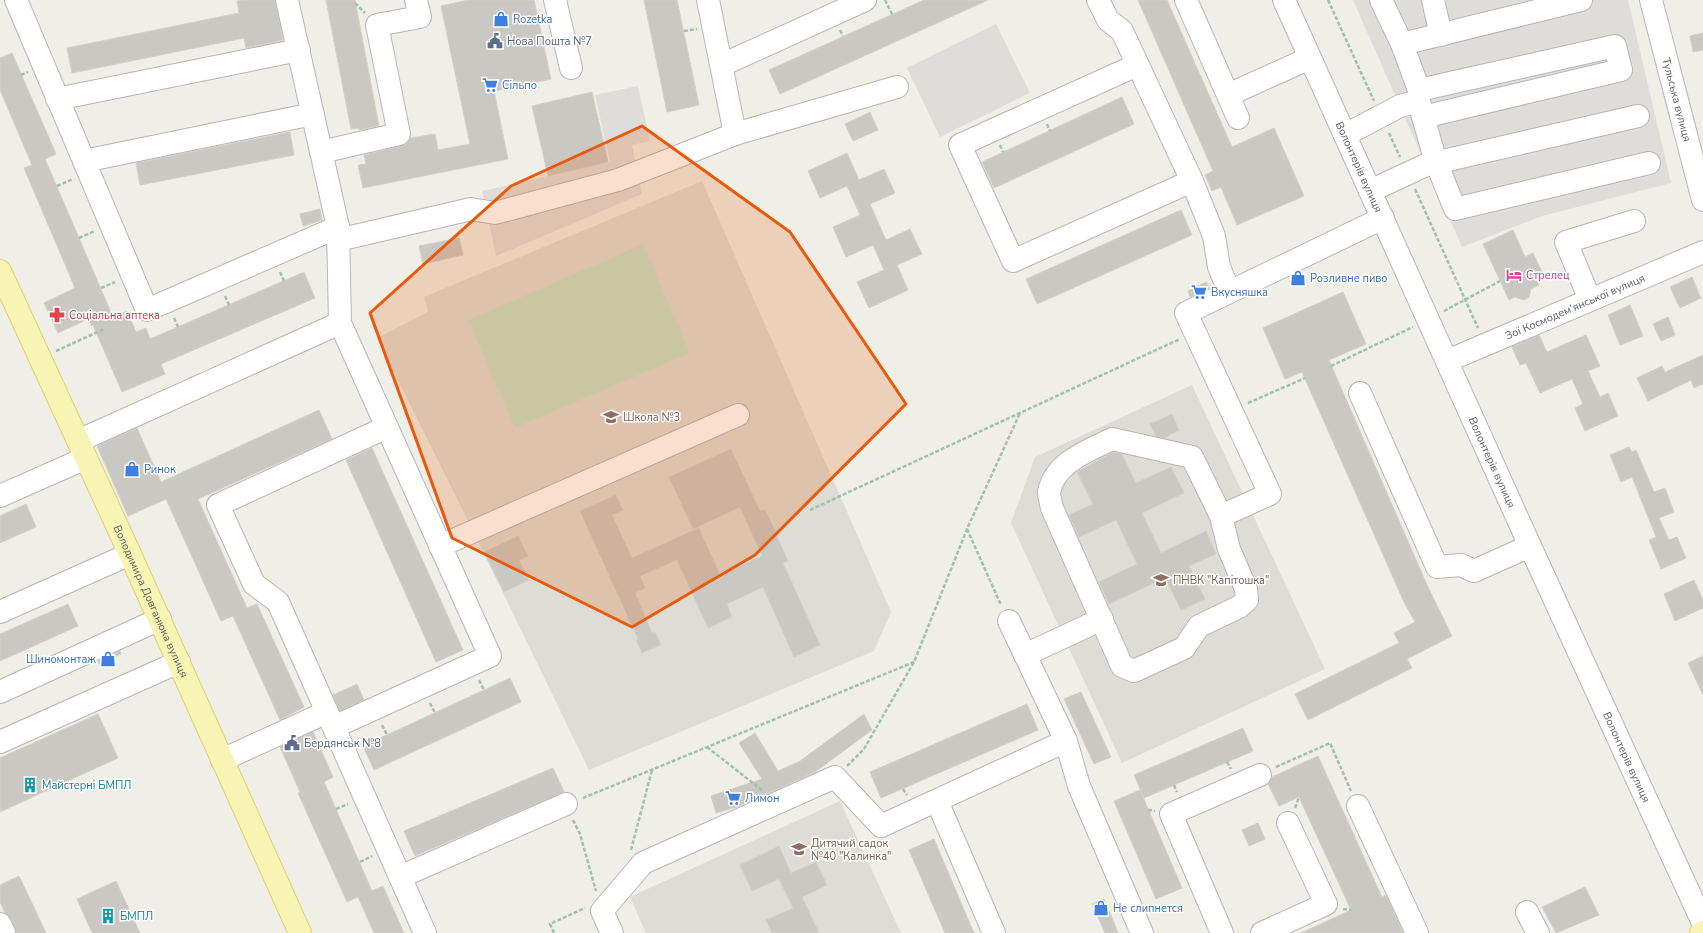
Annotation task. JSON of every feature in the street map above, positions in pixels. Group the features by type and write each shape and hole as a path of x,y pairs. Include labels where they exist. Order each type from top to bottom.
{"main road":[{"name":"Володимира Довганюка вулиця","path":"0,271 160,620 300,933"}],"street":[{"path":"16,0 146,310 338,234 471,209 495,214 618,180 735,134 897,87"},
{"path":"222,760 331,720 490,656 340,323 338,234 287,0"},
{"path":"321,152 399,134 377,25 420,17 416,0"},
{"path":"555,0 571,68"},
{"path":"708,0 735,134"},
{"path":"722,65 865,0"},
{"path":"1098,0 1108,20 1122,32 1192,181 1214,236 1219,267 1229,291"},
{"path":"1186,0 1238,118"},
{"name":"Волонтерів вулиця","path":"1284,0 1530,546 1703,922"},
{"path":"1381,0 1402,44 1436,162 1456,209 1649,163"},
{"path":"1432,0 1441,35"},
{"path":"1402,44 1581,0"},
{"name":"Тульська вулиця","path":"1651,0 1703,200"},
{"path":"1345,135 1400,106 1420,103 1620,70 1615,46 1420,103"},
{"path":"57,98 298,50"},
{"path":"1228,95 1310,58"},
{"path":"1137,65 960,145 1013,261 1192,181"},
{"path":"84,161 313,114"},
{"path":"1370,192 1426,165 1436,162 1638,116"},
{"path":"1221,516 1270,494 1186,313 1382,218"},
{"path":"1590,300 1566,242 1634,221"},
{"name":"Зої Космодем’янської вулиця","path":"1447,362 1703,252"},
{"path":"0,496 82,449 340,323"},
{"path":"1360,394 1437,567 1461,565 1474,571 1530,546"},
{"path":"440,546 738,415"},
{"path":"387,427 218,505 254,584 278,602 425,933"},
{"path":"1112,439 1192,457 1221,516 1229,549 1246,589 1247,600 1239,607 1199,626 1184,648 1134,671 1122,666 1052,508 1049,494 1054,480 1062,469 1076,456 1112,439"},
{"path":"0,612 130,554"},
{"path":"1025,655 1102,619"},
{"path":"0,692 160,620"},
{"path":"1009,621 1066,741 1079,786 1142,933"},
{"path":"0,742 179,662"},
{"path":"612,933 602,911 644,863 836,777 881,826 1066,741"},
{"path":"1222,933 1171,814 1260,775"},
{"path":"937,801 994,933"},
{"path":"400,877 566,804"},
{"path":"1358,806 1417,933"},
{"path":"1262,933 1326,904 1288,823"},
{"path":"1527,912 1538,933"},
{"path":"0,924 4,933"}],"path":[{"path":"885,0 892,14"},
{"path":"1331,366 1428,320 1500,281"},
{"path":"40,358 104,329"},
{"path":"810,510 1195,332"},
{"path":"1231,411 1305,378"},
{"path":"836,777 864,749 914,662 967,529 1020,412"},
{"path":"967,529 1009,621"},
{"path":"554,933 550,924 586,908 602,911 580,834 566,804 914,662"},
{"path":"1260,775 1330,743 1358,806"},
{"path":"706,747 779,803"},
{"path":"630,853 652,769"}],"highlighted area":[{"path":"642,126 790,232 906,404 755,555 632,627 452,538 370,313 511,186"}],"shaded area":[{"path":"1353,0 1628,0 1671,183 1542,216 1462,247"},
{"path":"996,24 1030,93 940,137 907,68"},
{"path":"638,86 650,141 632,145 642,194 496,256 482,191 610,162 595,95"},
{"name":"Школа №3","path":"702,181 891,612 874,651 589,770 377,338 428,312 424,297"},
{"name":"ПНВК \"Капітошка\"","path":"1192,385 1325,669 1122,763 1011,523 1035,457"},
{"name":"Дитячий садок №40 \"Калинка\"","path":"840,801 901,933 646,933 630,897"}],"green space":[{"path":"643,244 690,353 515,428 468,320"}],"building":[{"path":"275,0 283,40 246,48 244,38 72,73 67,48 239,13 237,1"},
{"path":"326,0 355,0 379,126 359,130 359,128 351,129"},
{"name":"Сільпо","path":"468,0 534,0 551,79 494,91 508,159 363,188 358,165 366,164 364,155 402,146 411,138 435,134 438,150 470,144 441,6"},
{"path":"644,0 677,0 699,105 667,112"},
{"path":"924,0 988,0 780,94 769,70"},
{"path":"1138,0 1167,0 1232,147 1274,128 1304,196 1237,225 1221,187 1212,191 1205,175 1213,171"},
{"path":"1703,33 1703,50 1693,52 1690,36"},
{"path":"12,53 56,154 45,159 113,317 127,311 136,332 146,328 150,339 304,272 315,298 161,364 165,374 122,392 93,325 92,326 88,319 58,333 44,303 75,288 24,168 32,165 0,90 0,58"},
{"path":"592,92 608,162 548,176 532,106"},
{"path":"1122,97 1134,124 994,188 982,162"},
{"path":"870,112 878,130 853,141 845,124"},
{"path":"290,132 294,155 140,185 136,163"},
{"path":"847,153 859,180 884,169 895,193 870,204 886,240 910,229 922,254 897,265 908,290 869,308 857,282 884,270 873,245 846,257 833,227 860,215 847,186 820,198 808,171"},
{"path":"320,209 322,220 303,226 300,214"},
{"path":"1181,210 1192,235 1037,304 1026,279"},
{"name":"Стрелец","path":"1513,230 1525,257 1533,253 1544,276 1536,280 1539,285 1531,289 1529,297 1524,300 1515,297 1509,300 1483,244"},
{"path":"459,238 463,255 423,264 419,246"},
{"path":"1692,277 1701,298 1680,308 1670,287"},
{"path":"1206,282 1209,288 1190,297 1188,291"},
{"path":"1343,292 1366,344 1329,360 1427,585 1452,636 1407,659 1412,668 1308,720 1295,694 1399,643 1394,633 1415,622 1404,602 1302,372 1285,379 1263,328"},
{"path":"1630,305 1643,336 1620,345 1608,315"},
{"path":"1668,317 1675,335 1661,341 1653,324"},
{"path":"1539,335 1547,352 1586,335 1600,366 1588,371 1600,397 1608,393 1618,416 1585,431 1575,408 1583,404 1572,379 1540,393 1526,363 1520,365 1512,347"},
{"path":"1703,355 1703,384 1694,388 1691,380 1648,401 1637,378 1662,366 1665,372"},
{"path":"319,410 332,439 198,499 247,608 257,604 304,707 280,720 233,616 221,621 166,499 128,516 97,446 137,428 161,482"},
{"path":"1172,414 1179,430 1164,438 1156,436 1150,424"},
{"path":"1629,447 1632,452 1636,450 1654,492 1665,488 1674,512 1659,518 1669,540 1677,537 1686,558 1661,569 1649,540 1656,537 1632,477 1621,482 1610,455"},
{"path":"372,448 463,650 436,662 346,460"},
{"path":"731,449 760,511 765,509 788,561 783,563 820,645 794,657 763,587 727,604 732,617 708,628 677,560 640,576 645,588 635,593 652,633 655,632 661,645 642,653 636,640 638,639 580,511 616,495 623,510 612,515 632,558 699,528 720,575 762,556 740,507 693,529 669,477"},
{"path":"1114,452 1122,454 1136,483 1171,467 1184,493 1142,513 1161,553 1206,531 1216,554 1189,566 1205,599 1181,610 1165,578 1109,604 1099,582 1137,564 1116,520 1079,537 1069,515 1093,504 1077,472"},
{"path":"26,504 36,527 0,543 0,516"},
{"path":"518,536 528,556 519,560 529,580 504,592 484,552"},
{"path":"1694,580 1703,600 1703,608 1675,621 1664,594"},
{"path":"68,604 78,626 0,661 0,634"},
{"path":"120,651 121,654 99,664 98,661"},
{"path":"1703,656 1703,695 1688,663"},
{"path":"510,678 521,702 374,770 363,746"},
{"path":"357,684 364,700 340,711 333,695"},
{"path":"1081,692 1111,757 1094,764 1064,699"},
{"path":"1027,704 1038,730 881,798 870,772"},
{"name":"Майстерні БМПЛ","path":"98,714 118,758 0,812 0,758"},
{"path":"864,714 872,730 815,772 740,806 716,813 711,796 762,779 739,743 755,733 778,771 800,761"},
{"path":"1243,728 1253,751 1144,798 1134,775"},
{"path":"313,732 333,777 324,782 372,891 383,886 404,933 374,933 358,897 347,902 298,793 300,792 280,747"},
{"path":"1318,756 1382,897 1386,895 1403,933 1301,933 1351,910 1299,797 1279,806 1268,784 1272,777"},
{"path":"553,768 564,792 415,856 404,831"},
{"path":"1140,790 1182,888 1156,899 1114,801"},
{"path":"1258,823 1265,839 1249,846 1242,830"},
{"path":"934,839 974,933 945,933 909,850"},
{"path":"779,846 791,873 816,862 827,885 802,897 819,933 772,933 766,920 793,908 779,879 752,891 740,865"},
{"path":"19,876 46,933 16,933 11,919 5,913 0,902 0,885"},
{"name":"БМПЛ","path":"116,881 140,933 92,933 77,899"},
{"path":"1585,887 1599,915 1556,933 1542,907"},
{"path":"1104,899 1118,933 1105,933 1092,904"}],"place":[{"name":"Rozetka","path":"501,19"},
{"name":"Нова Пошта №7","path":"495,41"},
{"name":"Сільпо","path":"490,85"},
{"name":"Стрелец","path":"1514,275"},
{"name":"Розливне пиво","path":"1298,278"},
{"name":"Вкусняшка","path":"1199,292"},
{"name":"Соціальна аптека","path":"57,315"},
{"name":"Школа №3","path":"611,417"},
{"name":"Ринок","path":"132,469"},
{"name":"ПНВК \"Капітошка\"","path":"1161,580"},
{"name":"Шиномонтаж","path":"108,659"},
{"name":"Бердянськ №8","path":"292,743"},
{"name":"Майстерні БМПЛ","path":"30,785"},
{"name":"Лимон","path":"733,798"},
{"name":"Дитячий садок №40 \"Калинка\"","path":"799,849"},
{"name":"Не слипнется","path":"1101,908"},
{"name":"БМПЛ","path":"108,916"}]}
